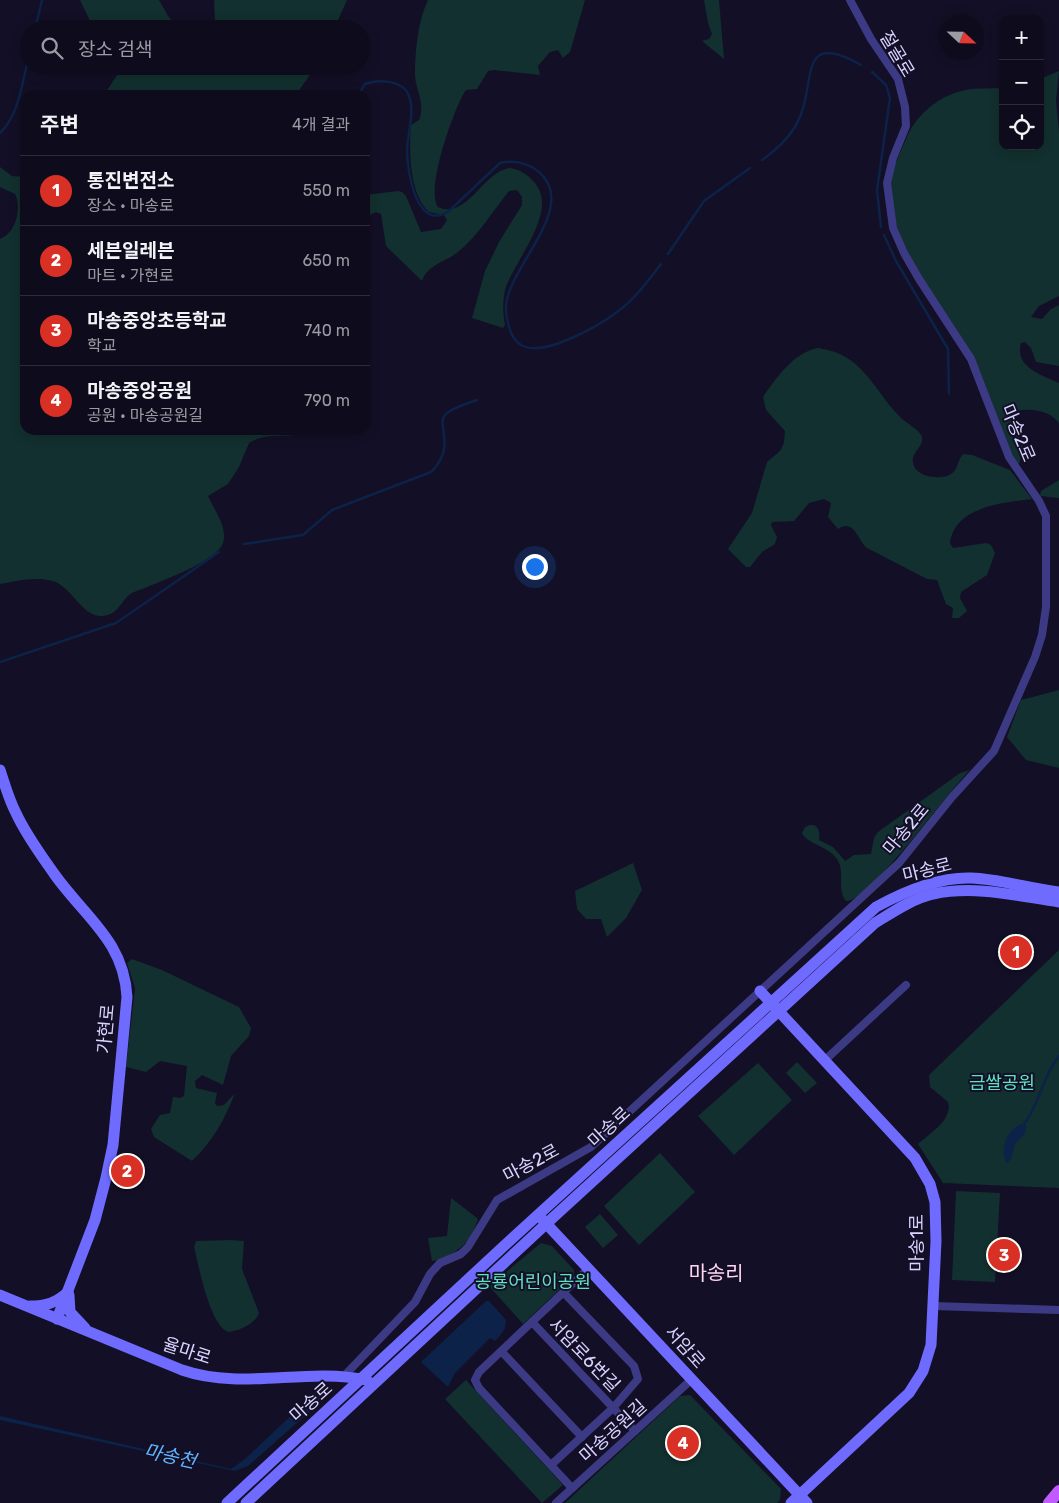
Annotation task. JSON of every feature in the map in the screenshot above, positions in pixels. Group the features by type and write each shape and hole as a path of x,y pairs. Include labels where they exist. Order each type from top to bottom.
{"main road":[{"path":"1049,1503 1059,1491"}],"street":[{"name":"절골로","path":"850,0 871,39 898,79 905,107 906,126"},
{"name":"마송2로","path":"344,1376 415,1302 430,1274 440,1263 461,1254 468,1247 496,1200 591,1147 898,863 952,797 985,763 1001,737 1023,688 1037,650 1044,623 1047,540 1043,509 1009,457 983,386 966,352 919,279 904,253 894,228 887,183 893,158 906,126"},
{"name":"가현로","path":"0,770 15,812 25,830 55,876 114,947 126,976 127,997 114,1145 95,1220 57,1319"},
{"name":"마송로","path":"246,1503 775,1008 876,907 897,895 925,885 970,878 1059,892"},
{"name":"마송로","path":"227,1503 682,1083 775,1008 875,923 903,906 932,894 966,890 1002,892 1059,902"},
{"path":"824,1061 906,985"},
{"name":"마송1로","path":"760,991 915,1158 930,1184 935,1202 934,1306 931,1345 918,1380 909,1393 799,1500"},
{"name":"서암로","path":"538,1215 799,1500"},
{"name":"서암로6번길","path":"572,1488 476,1384 475,1380 479,1372 588,1269"},
{"path":"25,1306 48,1305 60,1299 69,1291"},
{"path":"69,1291 70,1312 90,1333"},
{"name":"서암로6번길","path":"551,1465 613,1408 634,1386 638,1379 638,1372 564,1293"},
{"name":"율마로","path":"0,1295 90,1333 203,1376 240,1381 344,1376 375,1382"},
{"path":"934,1306 1059,1310"},
{"name":"서암로6번길","path":"532,1322 635,1431"},
{"path":"502,1352 582,1437"},
{"name":"마송공원길","path":"556,1503 691,1380"}],"green space":[{"path":"80,0 159,0 172,20 90,20"},
{"path":"214,0 347,0 338,20 215,20"},
{"path":"428,0 585,0 570,52 563,58 558,50 550,52 538,66 540,75 488,71 477,89 466,90 464,93 453,116 442,151 435,185 435,198 438,207 448,209 458,207 466,202 491,178 509,168 519,170 527,175 540,191 542,204 540,219 506,287 503,306 505,325 503,328 472,318 485,271 499,242 522,205 522,197 517,190 509,191 472,239 458,252 428,271 422,281 386,246 381,214 376,212 370,215 370,194 398,191 406,196 421,232 441,229 447,220 444,215 429,212 422,204 417,194 412,171 411,125 419,120 421,114 421,102 415,80 416,46 419,26"},
{"path":"704,0 719,0 724,59 702,41 709,39 712,34"},
{"path":"1059,71 1056,101 1059,132 1059,296 1039,306 1031,317 1042,319 1051,309 1059,305 1059,366 1036,362 1031,348 1025,342 1021,343 1020,351 1025,364 1031,369 1059,383 1059,423 1050,415 1039,411 1015,411 1013,416 1023,448 1019,465 1014,459 974,360 963,339 920,275 908,252 898,229 892,206 891,182 897,160 910,131 920,116 942,99 963,90 999,88 999,150 1044,150 1044,77"},
{"path":"117,75 310,75 299,90 107,90"},
{"path":"0,167 12,176 20,177 20,435 297,435 264,437 249,443 239,467 228,484 208,496 224,531 223,543 219,550 188,569 132,593 111,614 102,616 89,612 66,589 53,581 33,579 0,584 0,239 6,236 14,226 18,206 15,194 0,187"},
{"path":"818,348 833,351 846,357 856,365 900,417 921,435 922,443 913,458 916,470 927,476 946,476 955,470 963,454 972,455 1010,470 1032,499 1008,502 982,509 970,514 961,521 954,531 950,543 953,548 986,543 991,545 995,553 987,575 961,592 960,598 967,611 959,618 952,618 953,608 946,604 937,580 927,579 867,548 852,528 843,526 838,529 828,517 831,503 824,499 809,503 794,521 772,522 771,525 777,537 775,544 762,552 750,567 746,567 728,549 752,513 767,462 780,451 784,443 785,431 766,410 763,397 793,360 809,350"},
{"path":"1059,480 1059,498 1040,496 1041,491"},
{"path":"1059,690 1059,768 1026,760 1007,737 1021,700"},
{"path":"970,770 890,865 857,897 846,901 842,891 840,864 828,851 805,837 802,833 805,827 812,825 817,827 819,840 833,847 845,861 854,855 871,854 874,838 878,832 960,773"},
{"path":"633,863 642,890 626,918 607,937 601,919 586,919 577,909 575,891"},
{"name":"금쌀공원","path":"1059,950 1059,1188 943,1183 918,1144 939,1126 949,1109 948,1102 930,1087 929,1075"},
{"path":"132,959 162,970 239,1007 251,1028 249,1036 231,1056 223,1085 202,1075 195,1081 196,1088 217,1093 215,1103 217,1106 224,1105 235,1093 218,1129 192,1161 154,1137 151,1129 160,1115 170,1113 173,1097 180,1098 184,1096 187,1066 160,1061 146,1072 126,1067 135,988 127,963"},
{"path":"797,1062 817,1083 805,1093 786,1073"},
{"path":"758,1063 792,1100 734,1155 698,1116"},
{"path":"660,1153 695,1192 639,1245 604,1206"},
{"path":"956,1191 1000,1193 995,1282 952,1280"},
{"path":"451,1198 478,1220 463,1246 447,1256 432,1261 428,1238 447,1236"},
{"path":"600,1214 618,1235 603,1248 585,1227"},
{"path":"196,1241 244,1241 242,1269 259,1313 246,1326 228,1332 221,1327 210,1307 194,1247"},
{"name":"공룡어린이공원","path":"541,1243 552,1246 574,1270 574,1276 523,1324 489,1286"},
{"path":"466,1380 563,1485 542,1503 445,1399"},
{"path":"690,1395 781,1489 780,1500 777,1503 565,1503 680,1396"}],"water":[{"path":"1021,1124 1026,1126 1026,1132 1016,1143 1011,1158 1007,1163 1004,1154 1006,1139 1012,1130"},
{"path":"486,1301 489,1301 506,1320 502,1334 495,1341 490,1338 455,1373 448,1387 421,1362"},
{"name":"마송천","path":"316,1392 323,1400 248,1466 235,1471 0,1420 0,1416 231,1469 245,1459"}],"waterway":[{"path":"37,20 42,0"},
{"path":"762,160 785,140 798,121 805,100 813,63 819,56 828,53 841,56 861,65"},
{"path":"872,72 886,85 890,98 877,190 881,227"},
{"path":"21,90 25,75"},
{"path":"361,90 365,84 383,81 402,87 409,96 411,102 411,122 407,149 409,171 421,207 429,214 438,216 449,211 500,163 516,162 526,164 539,172 550,187 551,203 546,221 508,294 506,310 509,326 515,340 523,346 533,348 558,344 598,324 630,301 661,264"},
{"path":"0,133 12,116 20,93"},
{"path":"668,254 704,201 750,168"},
{"path":"884,235 896,261 948,349 949,394"},
{"path":"244,544 303,535 332,510 431,472 443,454 443,419 445,415 456,408 477,400"},
{"path":"0,662 116,623 219,552"},
{"path":"1024,1124 1034,1108 1053,1064 1059,1056"}],"place":[{"name":"통진변전소","path":"1016,952"},
{"name":"세븐일레븐","path":"127,1171"},
{"name":"마송중앙초등학교","path":"1004,1255"},
{"name":"마송중앙공원","path":"683,1443"}],"district":[{"name":"마송리","path":"716,1273"}]}
